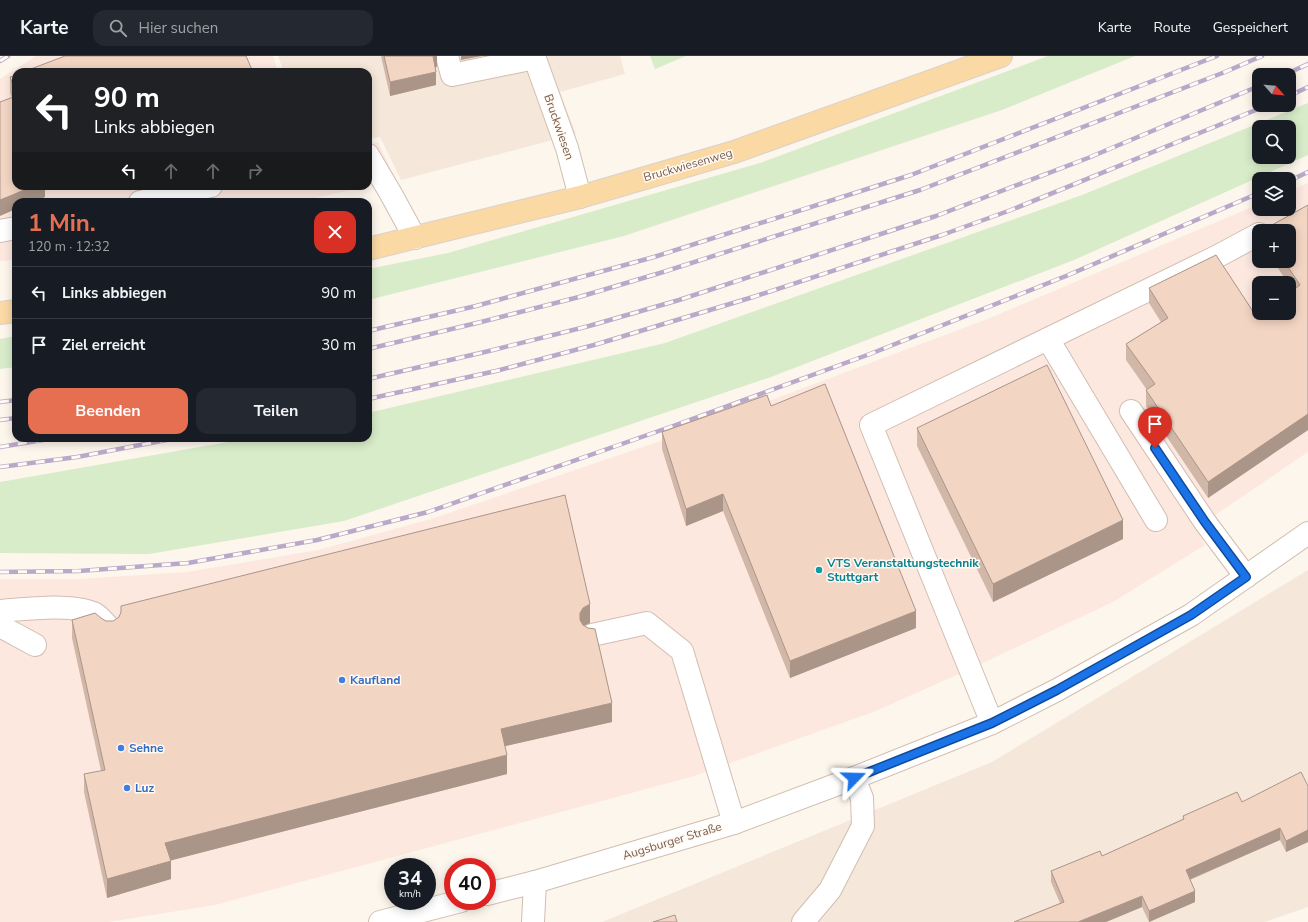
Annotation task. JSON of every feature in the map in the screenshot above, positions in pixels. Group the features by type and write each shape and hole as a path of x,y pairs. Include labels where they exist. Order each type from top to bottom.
{"main road":[{"name":"Bruckwiesenweg","path":"372,248 580,197 734,152 1001,56"},
{"path":"0,313 12,312"}],"street":[{"name":"Bruckwiesen","path":"447,56 452,75 535,57 567,148 580,197"},
{"path":"372,162 415,238"},
{"path":"158,198 193,190"},
{"path":"0,231 12,229"},
{"path":"992,723 871,425 1218,256 1252,238"},
{"path":"1048,339 1156,520"},
{"path":"1131,411 1205,522 1246,577"},
{"name":"Augsburger Straße","path":"496,892 536,882 734,823 854,778 992,723 1057,690 1191,615 1308,533"},
{"path":"0,611 31,608 77,608 94,614 109,627"},
{"path":"592,635 647,623 682,651 734,823"},
{"path":"0,626 35,645"},
{"path":"802,922 830,890 863,826 862,798 854,778"},
{"path":"533,922 536,882"},
{"path":"380,922 444,906"}],"shaded area":[{"path":"36,56 273,56 277,68 17,68"},
{"path":"278,56 620,56 625,74 560,92 576,134 401,180 380,137 372,138 372,68 282,68"},
{"path":"12,71 12,190 351,190 315,198 12,198 12,260 0,261 0,79"},
{"path":"378,142 396,180 372,185 372,143"},
{"path":"1308,183 1308,452 1196,528 1205,545 1113,602 876,711 691,777 390,858 384,858 384,860 215,905 109,922 0,922 0,579 80,579 187,572 318,550 431,519 675,436 990,318 1252,207 1252,216 1296,216 1296,188"},
{"path":"1308,570 1308,907 1265,922 602,922 992,762"}],"green space":[{"path":"650,56 686,56 655,69"},
{"path":"1048,56 1135,56 1002,110 624,236 372,299 372,268 448,253 760,163"},
{"path":"1308,103 1308,155 1296,160 1296,120 1266,120 1286,112 1296,112 1296,108"},
{"path":"1252,126 1252,164 1288,164 1270,172 1252,172 1252,180 1074,260 771,377 344,521 149,554 0,553 0,482 228,442 372,442 372,412 665,343 1082,195"},
{"path":"12,337 12,368 0,369 0,339"}],"building":[{"path":"65,56 246,56 251,68 34,68"},
{"path":"384,56 433,56 436,72 390,82"},
{"path":"12,98 12,190 24,190 0,200 0,102"},
{"path":"1308,205 1308,414 1208,482 1146,390 1155,384 1126,344 1168,318 1149,288 1216,255 1252,310 1252,320 1296,320 1296,288 1300,285 1296,279 1296,276 1294,276 1289,268 1296,268 1296,224 1274,224 1288,216 1296,216 1296,212"},
{"path":"1047,365 1123,520 993,584 917,428"},
{"path":"825,384 916,611 790,661 723,494 686,509 662,432 767,395 771,406"},
{"name":"Kaufland","path":"565,495 590,604 583,608 580,613 580,620 583,625 588,628 595,629 612,703 501,729 507,755 165,843 171,861 107,879 84,774 105,770 72,620 95,613 106,621 113,621 119,617 121,606"},
{"path":"1301,772 1308,786 1308,830 1286,841 1280,828 1186,870 1195,891 1149,911 1142,896 1078,922 1014,922 1064,902 1051,871 1100,851 1102,856 1184,819 1183,816 1237,792 1242,802"},
{"path":"675,915 677,922 653,922"}],"railway":[{"path":"0,61 8,56"},
{"path":"372,330 476,306 654,257 911,175 1217,56"},
{"path":"372,348 579,297 660,273 920,190 1225,72 1262,56"},
{"path":"1296,70 1308,64"},
{"path":"1296,93 1308,87"},
{"path":"372,378 589,326 679,300 936,216 1088,158 1252,89"},
{"path":"372,398 496,371 594,345 753,297 942,235 1011,210 1252,112"},
{"path":"1296,178 1308,172"},
{"path":"0,572 79,571 188,563 317,540 428,512 673,426 870,354 1066,276 1252,196"},
{"path":"0,402 12,400"},
{"path":"0,420 12,418"},
{"path":"0,447 31,442"},
{"path":"0,467 77,457 156,442"}],"place":[{"name":"VTS Veranstaltungstechnik Stuttgart","path":"819,570"},
{"name":"Kaufland","path":"342,680"},
{"name":"Sehne","path":"121,748"},
{"name":"Luz","path":"127,788"}],"route":[{"path":"854,778 992,723 1057,690 1191,615 1246,577 1205,522 1155,448"}]}
